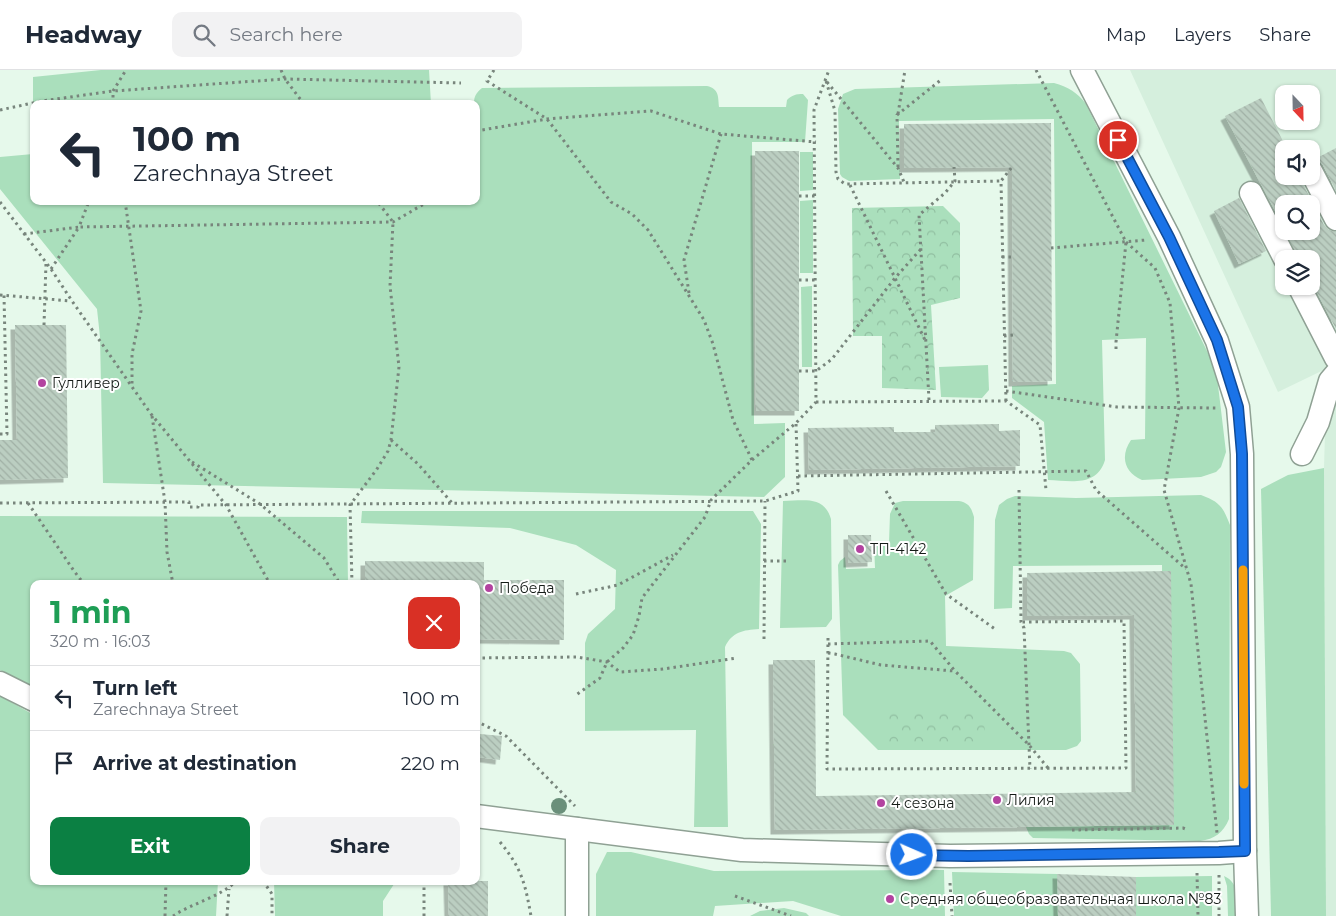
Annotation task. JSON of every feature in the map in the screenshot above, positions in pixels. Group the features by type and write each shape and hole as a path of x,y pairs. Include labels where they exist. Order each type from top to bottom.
{"street":[{"path":"1082,70 1169,237 1217,340 1238,407 1242,454 1247,916"},
{"path":"1318,185 1336,219"},
{"path":"1251,193 1280,250"},
{"path":"1304,295 1336,358"},
{"path":"1302,454 1318,422 1330,381 1336,374"},
{"path":"0,682 30,698"},
{"path":"480,816 577,819 742,850 950,856 1196,853 1219,863 1245,851"},
{"path":"577,819 577,916"}],"path":[{"path":"113,100 113,90 126,70"},
{"path":"281,70 285,79 301,100"},
{"path":"494,70 487,81 547,119 611,202 632,214 648,230 704,320 713,344 733,420 752,460"},
{"path":"576,695 600,678 607,662 623,648 633,635 640,616 642,598 705,517 710,500 752,460 796,423 816,402 816,142 814,110 829,70"},
{"path":"898,168 897,115 906,70"},
{"path":"1036,70 1126,242 1155,268 1170,302 1179,408 1164,490 1191,584 1219,863 1219,916"},
{"path":"48,100 113,90 285,79 461,83"},
{"path":"897,115 942,79"},
{"path":"826,80 898,168 904,182"},
{"path":"826,80 835,111 836,172 841,182 850,185 904,182 1000,181"},
{"path":"0,110 30,104"},
{"path":"480,130 547,119 651,111 721,134 816,142"},
{"path":"690,296 684,260 721,134"},
{"path":"929,400 919,214 946,193 954,181 954,167"},
{"path":"1006,401 1000,181 1012,167"},
{"path":"850,185 926,342"},
{"path":"799,196 816,196"},
{"path":"0,202 51,269 151,414 226,505 268,580"},
{"path":"51,269 79,227 87,205"},
{"path":"126,205 142,311 132,354 132,387"},
{"path":"352,580 350,505 388,451 391,440 399,367 390,286 393,222 380,205"},
{"path":"24,234 79,227 129,228 393,222 422,205"},
{"path":"1052,248 1169,237"},
{"path":"1116,354 1126,242"},
{"path":"799,371 816,371 832,359 894,278 921,249"},
{"path":"1002,257 1012,257"},
{"path":"44,325 46,262"},
{"path":"799,280 816,280"},
{"path":"0,434 7,434 2,295 72,301"},
{"path":"1004,336 1013,335"},
{"path":"1006,390 1117,407 1225,408"},
{"path":"816,402 1006,401 1040,425 1046,490"},
{"path":"151,414 166,502 167,552 172,580"},
{"path":"0,503 189,502 189,507 260,504 350,505 710,500 765,501 798,491 796,423"},
{"path":"391,440 418,464 453,504"},
{"path":"188,460 260,504 324,558 338,580"},
{"path":"993,466 993,472"},
{"path":"887,468 888,474"},
{"path":"940,468 940,473"},
{"path":"834,470 834,475"},
{"path":"798,476 1045,470 1086,471 1096,490 1186,569"},
{"path":"1019,490 1022,622 1024,628 1030,769"},
{"path":"886,491 946,594 995,629"},
{"path":"764,639 765,501"},
{"path":"28,503 81,580"},
{"path":"576,594 618,585 676,553"},
{"path":"764,561 789,561"},
{"path":"828,638 827,769 1126,768 1124,621 1022,622"},
{"path":"828,644 930,641 954,671 1029,745 1048,768"},
{"path":"828,653 881,665 954,671"},
{"path":"480,658 577,657 607,662 620,672 663,670 737,658"},
{"path":"480,723 506,736 577,819"},
{"path":"498,840 514,859 525,884 531,916"},
{"path":"1196,853 1198,916"},
{"path":"950,883 952,916"},
{"path":"165,916 166,885"},
{"path":"173,916 183,909 229,889 232,885"},
{"path":"266,885 272,894 272,916"},
{"path":"424,885 424,916"},
{"path":"227,916 229,889"},
{"path":"735,896 791,916"}],"shaded area":[{"path":"1130,70 1336,70 1336,364 1278,392"},
{"path":"1336,397 1336,916 1326,916 1324,468 1326,398"}],"green space":[{"path":"101,70 429,70 431,100 33,100 33,77"},
{"path":"1054,83 1072,90 1086,104 1215,368 1226,452 1221,467 1216,472 1201,477 1142,480 1131,473 1125,458 1128,446 1131,440 1145,439 1146,338 1102,340 1105,460 1096,475 1082,481 1048,480 1044,422 1012,398 1012,386 1056,384 1054,119 899,121 900,179 849,181 840,174 838,109 843,94 855,89"},
{"path":"707,86 716,91 719,107 786,107 789,98 794,95 803,94 808,100 805,142 752,142 754,424 785,423 785,477 764,497 103,483 100,337 97,309 0,189 0,157 30,154 30,205 480,205 480,100 474,100 478,91 482,88"},
{"path":"800,152 813,152 813,190 800,191"},
{"path":"813,200 813,273 800,273 800,201"},
{"path":"943,206 960,223 960,298 931,305 936,390 882,388 882,336 853,336 852,208"},
{"path":"812,286 812,367 802,367 801,287"},
{"path":"988,365 989,390 982,398 941,397 939,367"},
{"path":"1324,468 1326,916 1271,916 1261,489 1288,475"},
{"path":"1201,495 1213,500 1220,506 1230,525 1229,819 1227,824 1218,834 1210,839 1200,841 1033,838 1026,827 1164,825 1162,565 1013,566 1012,608 994,609 995,520 999,505 1015,496 1076,498"},
{"path":"805,500 818,503 828,511 831,519 832,619 826,627 780,628 783,501"},
{"path":"903,501 959,501 969,506 974,517 973,580 945,596 946,646 1064,651 1071,653 1080,664 1081,741 1077,746 1066,750 878,750 843,715 838,565 845,557 846,569 875,568 874,544 889,543 890,514 895,503"},
{"path":"362,511 753,511 761,524 759,629 748,630 735,635 725,647 728,827 694,827 696,730 585,731 585,643 588,634 615,609 616,570 576,545 510,528 361,523"},
{"path":"0,516 347,517 348,580 30,580 30,686 0,670"},
{"path":"0,696 30,713 30,885 218,885 216,916 0,916"},
{"path":"984,709 985,743 887,745 886,712"},
{"path":"607,852 631,852 714,871 944,870 945,916 841,916 793,901 715,906 713,916 596,916 596,874"},
{"path":"952,872 1058,874 1058,916 954,916"},
{"path":"1212,876 1212,916 1136,916 1136,877"},
{"path":"1224,876 1233,883 1237,893 1238,916 1228,916 1227,886"},
{"path":"274,885 393,885 383,901 383,916 275,916"},
{"path":"784,908 806,913 809,916 750,916 760,911"}],"building":[{"path":"1261,98 1275,125 1275,130 1277,130 1282,140 1275,140 1275,185 1304,185 1309,195 1275,195 1275,211 1225,116"},
{"path":"1051,123 1052,381 1013,382 1012,167 904,168 904,124"},
{"path":"1336,148 1336,191 1323,165 1320,163 1320,156"},
{"path":"755,151 799,151 799,411 756,411"},
{"path":"1239,198 1266,251 1239,264 1214,211"},
{"path":"1320,217 1329,230 1336,232 1336,329 1318,295 1320,295 1320,250 1294,250 1289,240 1320,240"},
{"name":"Гулливер","path":"15,325 66,325 68,478 0,480 0,440 17,440"},
{"path":"999,424 999,431 1020,430 1020,466 809,470 808,428 894,427 894,432 935,432 935,425"},
{"name":"ТП-4142","path":"848,535 871,535 872,562 848,563"},
{"path":"365,561 484,562 484,580 564,580 564,640 480,639 480,580 365,580"},
{"path":"1171,571 1174,825 775,830 773,660 815,660 816,796 1136,792 1134,615 1027,616 1027,573"},
{"path":"480,734 502,736 500,760 480,757"},
{"path":"1057,874 1136,877 1136,916 1058,916"},
{"path":"480,881 488,881 488,916 449,916 448,885 480,885"}],"slow traffic":[{"path":"1243,570 1244,784"}],"place":[{"name":"Гулливер","path":"42,383"},
{"name":"ТП-4142","path":"860,549"},
{"name":"Победа","path":"489,588"},
{"name":"Лилия","path":"997,800"},
{"name":"4 сезона","path":"881,803"},
{"name":"Средняя общеобразовательная школа №83","path":"890,899"}],"route":[{"path":"912,855 1245,851 1242,454 1238,407 1217,340 1169,237 1118,140"}]}
